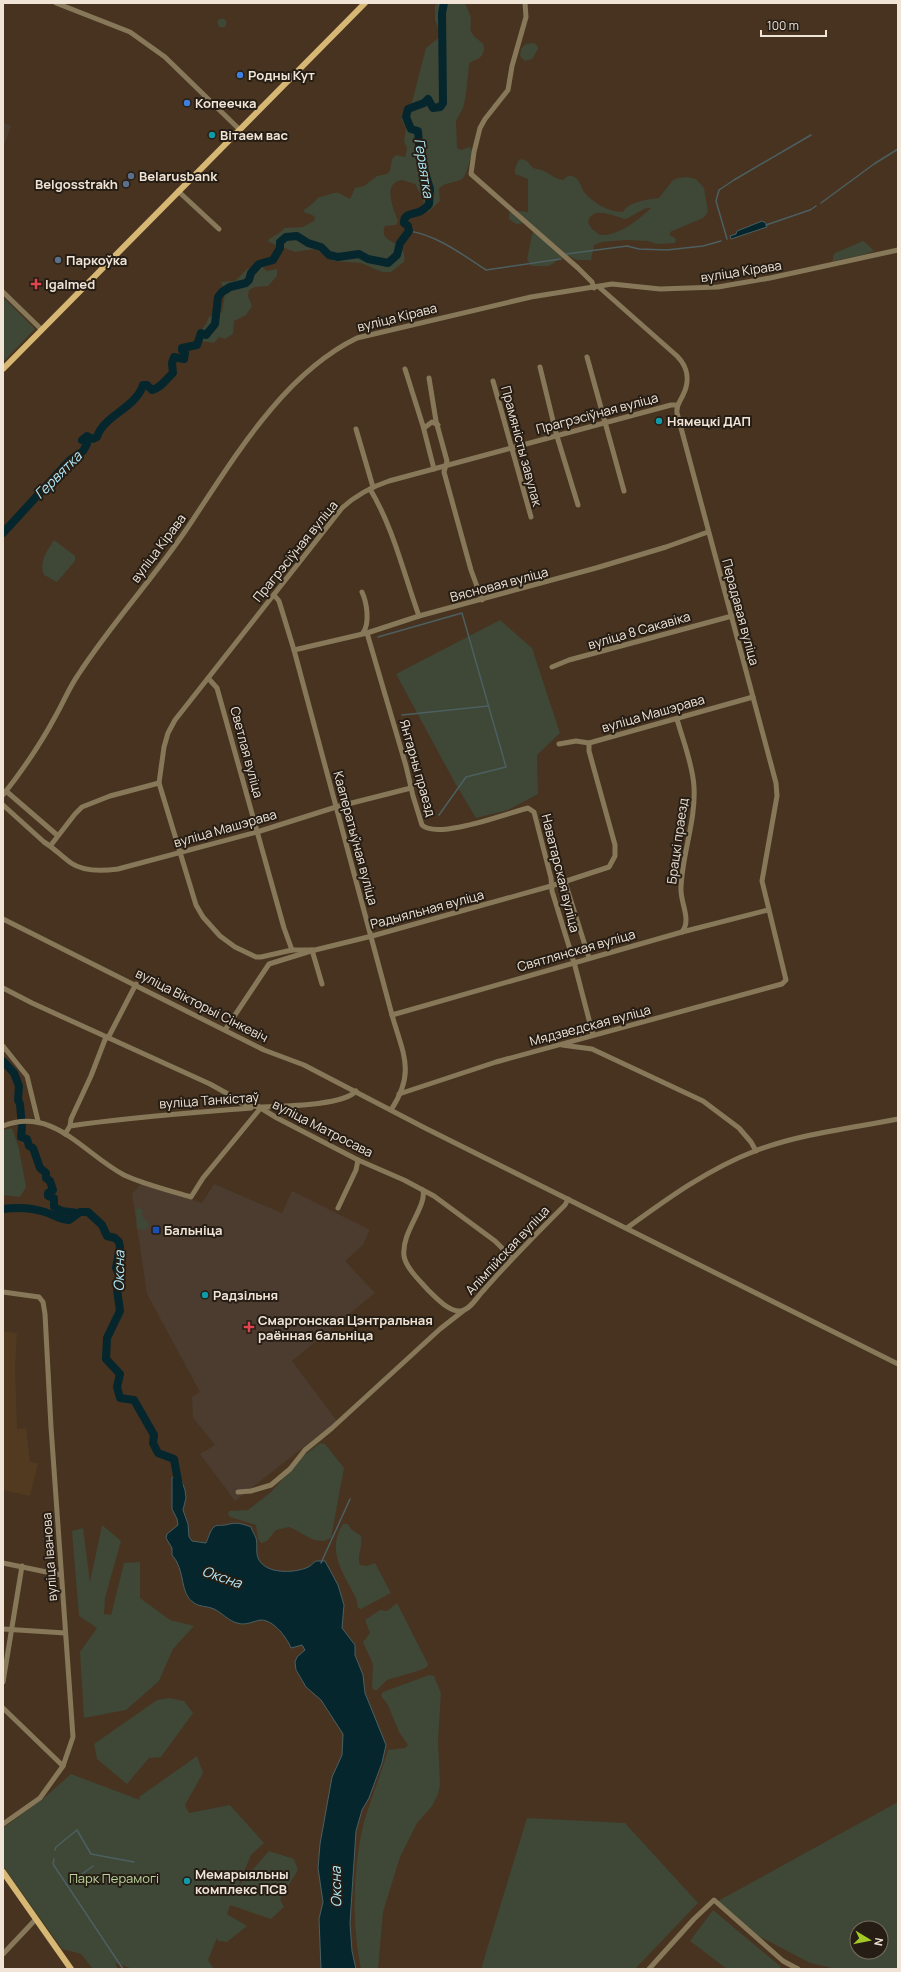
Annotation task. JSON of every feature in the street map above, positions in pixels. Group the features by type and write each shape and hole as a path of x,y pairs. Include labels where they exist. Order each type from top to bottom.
{"main road":[{"path":"3,369 366,3"},
{"path":"3,1872 71,1969"}],"street":[{"path":"56,3 130,32 165,57 240,130"},
{"path":"525,3 526,17 512,66 508,90 485,119 480,128 474,152 471,174 683,362 687,373 686,389 677,405"},
{"path":"178,191 219,230"},
{"name":"вуліца Кірава","path":"5,793 37,748 78,674 180,539 229,466 284,395 314,364 336,349 357,338 506,301 620,284 660,289 718,288 898,250"},
{"path":"3,292 42,330"},
{"path":"587,357 624,491"},
{"path":"540,367 578,505"},
{"path":"405,369 424,428 434,469"},
{"path":"429,378 447,461 444,472 471,570 482,600"},
{"name":"Прамяністы завулак","path":"493,381 531,517"},
{"name":"Прагрэсіўная вуліца","path":"180,852 159,783 164,747 168,733 175,720 342,508 351,500 372,488 434,469 558,435 670,405 677,405"},
{"name":"Перадавая вуліца","path":"677,405 677,413 777,789 762,875 762,886 786,980"},
{"path":"424,428 432,422 438,425"},
{"path":"356,429 372,488 391,527 406,581 419,616"},
{"name":"Вясновая вуліца","path":"294,650 365,633 419,616 482,600 659,549 708,532"},
{"path":"362,592 367,618 365,633"},
{"name":"Кааператыўная вуліца","path":"274,595 278,599 294,650 407,1066 399,1094 391,1110"},
{"name":"вуліца 8 Сакавіка","path":"552,667 569,660 732,616"},
{"name":"Янтарны праезд","path":"365,633 398,737 422,825 428,829 438,830 460,826 526,809 532,810"},
{"name":"Светлая вуліца","path":"208,678 218,688 291,950"},
{"name":"вуліца Машэрава","path":"559,744 576,741 589,743 753,697"},
{"name":"Брацкі праезд","path":"677,719 694,788 692,817 680,889 687,919"},
{"name":"Радыяльная вуліца","path":"256,957 261,958 291,950 312,950 372,936 607,869 611,865 615,856 615,845 589,751 589,743"},
{"path":"51,845 78,810 91,803 159,783"},
{"name":"вуліца Машэрава","path":"3,805 44,842 51,845 72,864 82,868 94,870 118,869 257,832 336,807 411,788"},
{"path":"5,793 58,835"},
{"name":"Наватарская вуліца","path":"532,810 536,816 551,886 574,962 593,1035"},
{"path":"180,852 196,905 203,918 220,936 235,947 269,964"},
{"path":"565,882 589,958"},
{"name":"Святлянская вуліца","path":"392,1015 699,927 768,910"},
{"name":"вуліца Вікторыі Сінкевіч","path":"3,919 136,984 264,1050 304,1065 898,1364"},
{"path":"687,919 694,926 699,927"},
{"path":"682,932 686,926 687,919"},
{"path":"285,958 291,950"},
{"path":"225,1030 269,964 312,950 322,984"},
{"name":"Мядзведская вуліца","path":"399,1094 496,1062 782,984 786,980"},
{"path":"65,1134 70,1126 71,1119 107,1038 136,984"},
{"name":"вуліца Матросава","path":"3,988 107,1038 210,1084 241,1103 259,1107 277,1118 358,1160 423,1190 495,1241 512,1258"},
{"path":"560,1044 592,1049 703,1101 739,1128 756,1150"},
{"path":"3,1046 27,1076 38,1121"},
{"name":"вуліца Танкістаў","path":"70,1126 172,1113 339,1100 346,1098 356,1091"},
{"path":"3,1126 11,1122 24,1120 38,1121 50,1125 125,1175 191,1197 203,1178 259,1110 259,1107"},
{"path":"627,1228 694,1182 724,1164 756,1150 792,1140 898,1119"},
{"path":"338,1208 356,1170 358,1160"},
{"path":"423,1190 423,1199 407,1235 404,1256 408,1266 432,1294 448,1307 460,1311"},
{"name":"Алімпійская вуліца","path":"238,1492 251,1492 271,1485 290,1469 305,1450 332,1428 460,1311 473,1302 512,1258 565,1205 568,1199"},
{"name":"вуліца Іванова","path":"3,1292 39,1297 43,1302 45,1314 51,1427 73,1736 63,1766 40,1798 3,1824"},
{"path":"3,1563 61,1575"},
{"path":"3,1682 22,1566"},
{"path":"3,1630 65,1633"},
{"path":"3,1708 63,1766"},
{"path":"649,1969 694,1919 714,1900 783,1961 798,1969"},
{"path":"3,1954 36,1919"}],"shaded area":[{"path":"3,122 11,126 3,148"},
{"name":"Смаргонская Цэнтральная раённая бальніца","path":"142,1183 202,1203 214,1184 282,1213 292,1191 370,1230 363,1245 345,1261 375,1293 292,1361 337,1421 235,1501 200,1454 215,1445 193,1418 192,1397 200,1392 147,1294 132,1194"},
{"path":"3,1331 17,1333 15,1367 17,1429 26,1428 30,1462 38,1463 30,1496 3,1490"}],"green space":[{"path":"438,3 465,3 470,16 471,32 484,46 482,55 469,64 466,95 463,108 456,121 457,148 461,150 470,147 472,150 464,177 459,181 441,186 439,189 440,201 428,212 424,211 423,199 415,184 402,180 396,182 392,186 390,191 392,204 398,221 396,225 385,226 384,232 385,237 402,249 404,254 404,262 391,272 382,272 361,263 333,261 315,249 295,252 269,242 269,239 282,231 284,228 303,227 315,220 314,216 304,212 304,210 319,197 338,193 350,199 355,188 364,186 377,176 387,174 390,171 392,159 396,155 405,157 407,148 404,142 406,127 401,119 411,106 426,48 441,36 435,20 435,6"},
{"path":"220,19 224,19 226,23 224,27 220,27 218,25 218,21"},
{"path":"533,43 537,45 538,49 532,59 525,61 520,56 521,49 526,44"},
{"path":"522,159 527,161 533,168 542,170 558,179 563,180 568,176 573,176 578,180 584,192 592,200 607,209 618,212 623,212 634,203 659,198 673,180 687,177 696,179 704,188 708,211 703,218 670,232 670,235 676,239 675,243 657,244 648,241 625,240 602,242 594,245 591,260 577,260 566,255 549,266 531,266 527,259 533,231 525,223 516,224 509,219 511,210 528,212 528,179 515,174 518,161","holes":["646,208 651,208 634,223 607,235 600,235 592,229 588,223 590,217 594,214 605,213 626,219"]},
{"path":"863,241 874,251 863,255 833,261 833,256 835,253"},
{"path":"260,265 267,271 277,269 277,276 268,286 255,287 249,290 248,296 252,306 246,315 234,321 233,334 225,339 219,337 214,343 201,341 199,338 199,331 206,324 209,317 222,312 225,293 232,289 231,287 222,286 221,282 235,281 247,269"},
{"path":"3,297 35,329 3,362"},
{"path":"54,540 75,556 75,561 57,582 44,575 42,566 44,557"},
{"path":"500,620 532,648 560,733 537,755 538,794 508,810 476,818 455,783 396,674"},
{"path":"12,1128 19,1149 26,1187 20,1197 3,1195 3,1130"},
{"path":"137,1208 142,1209 143,1212 141,1215 150,1225 145,1230 137,1229"},
{"path":"320,1443 325,1444 344,1468 331,1538 320,1541 314,1540 289,1527 276,1530 267,1541 261,1543 258,1539 256,1525 230,1517 228,1514 229,1511 248,1510 271,1492 303,1456"},
{"path":"343,1524 348,1524 351,1529 361,1536 362,1543 359,1558 360,1565 367,1566 375,1563 391,1593 361,1609 358,1608 356,1597 341,1570 336,1552 338,1534"},
{"path":"102,1525 121,1541 105,1598 104,1614 111,1615 124,1563 140,1562 140,1598 170,1620 194,1626 173,1649 159,1681 126,1710 84,1718 80,1652 97,1628 79,1616 72,1531 83,1528 90,1582"},
{"path":"397,1603 428,1664 427,1667 421,1670 387,1680 377,1690 373,1690 373,1664 363,1642 370,1633 365,1620 380,1610 387,1611"},
{"path":"429,1675 434,1676 441,1693 438,1739 440,1785 438,1794 432,1806 417,1823 400,1857 383,1912 378,1969 361,1969 356,1937 355,1884 361,1835 388,1750 405,1748 408,1745 399,1732 388,1705 381,1696 383,1692"},
{"path":"169,1698 184,1701 193,1713 161,1757 149,1758 127,1784 97,1759 94,1744 157,1700"},
{"name":"Парк Перамогі","path":"197,1756 203,1773 185,1805 189,1813 230,1805 264,1843 251,1855 238,1886 269,1851 294,1859 298,1870 280,1899 284,1907 271,1919 230,1905 227,1914 247,1926 227,1942 218,1941 217,1938 208,1960 214,1969 133,1969 115,1963 118,1969 93,1969 81,1954 62,1949 3,1866 3,1828 44,1798 71,1774 140,1800 139,1797"},
{"path":"898,1802 898,1969 836,1969 810,1963 751,1932 718,1901"},
{"path":"527,1818 625,1823 698,1903 635,1969 481,1969"},
{"path":"713,1910 780,1966 781,1969 727,1969 690,1941"}],"water":[{"path":"762,221 766,223 767,227 731,239 730,236 736,234 737,231"},
{"path":"179,1474 185,1490 186,1498 183,1510 188,1524 189,1537 192,1541 206,1543 211,1531 216,1526 238,1523 251,1527 256,1538 258,1557 263,1565 274,1570 294,1571 310,1566 316,1561 325,1561 338,1585 344,1605 342,1628 355,1645 355,1655 363,1675 365,1693 386,1745 382,1763 369,1798 362,1810 356,1831 350,1923 352,1951 356,1969 321,1969 319,1919 323,1902 318,1868 320,1844 332,1777 342,1755 343,1734 321,1700 306,1687 296,1670 295,1662 297,1657 305,1650 302,1645 291,1648 279,1630 271,1623 261,1620 243,1624 237,1623 231,1621 214,1609 196,1604 189,1599 184,1588 179,1568 172,1555 172,1548 166,1538 167,1534 178,1525 172,1509 172,1478"}],"waterway":[{"name":"Гервятка","path":"3,533 70,460 83,451 87,444 86,441 82,440 87,436 93,439 97,437 100,430 106,423 134,400 143,385 147,385 152,390 155,389 173,373 172,363 174,357 184,359 185,353 182,348 197,345 201,333 206,335 215,324 218,297 222,292 230,287 246,283 249,280 251,273 259,264 273,260 280,248 280,242 286,237 297,236 308,243 321,247 329,255 338,257 359,254 368,259 388,263 397,255 400,243 409,231 408,226 404,223 404,219 410,214 421,211 429,204 430,189 420,156 418,131 411,129 406,117 408,109 424,103 428,99 433,108 440,107 443,103 442,13 444,3"},
{"path":"727,239 716,201 719,190 811,135"},
{"path":"821,203 874,164 898,149"},
{"path":"766,225 810,210 816,206"},
{"path":"409,231 440,241 486,270 561,259"},
{"path":"566,254 627,246 639,249 667,250 703,246 721,241"},
{"path":"378,637 462,613 506,767 466,777 439,815"},
{"path":"402,715 488,706"},
{"name":"Гервятка","path":"3,1061 14,1073 19,1086 18,1100 20,1104 22,1127 21,1137 27,1139 29,1146 33,1148 40,1168 46,1173 46,1178 50,1181 53,1190 48,1193 48,1196 54,1198 54,1207 62,1211 77,1213"},
{"name":"Оксна","path":"3,1209 29,1208 69,1220 80,1212 88,1212 102,1225 107,1236 115,1238 119,1242 120,1247 116,1268 120,1277 117,1289 120,1311 107,1338 106,1359 120,1374 117,1387 120,1398 134,1400 154,1435 153,1443 158,1453 174,1459 179,1486"},
{"path":"321,1563 350,1499"},
{"path":"55,1850 56,1847 77,1830 91,1854 134,1862"},
{"path":"54,1859 53,1864 123,1969"},
{"path":"67,1885 93,1866"}],"place":[{"name":"Родны Кут","path":"240,75"},
{"name":"Копеечка","path":"187,103"},
{"name":"Вітаем вас","path":"212,135"},
{"name":"Belarusbank","path":"131,176"},
{"name":"Belgosstrakh","path":"126,184"},
{"name":"Паркоўка","path":"58,260"},
{"name":"Igalmed","path":"36,284"},
{"name":"Нямецкі ДАП","path":"659,421"},
{"name":"Бальніца","path":"156,1230"},
{"name":"Радзільня","path":"205,1295"},
{"name":"Смаргонская Цэнтральная раённая бальніца","path":"249,1327"},
{"name":"Мемарыяльны комплекс ПСВ","path":"187,1881"}]}
